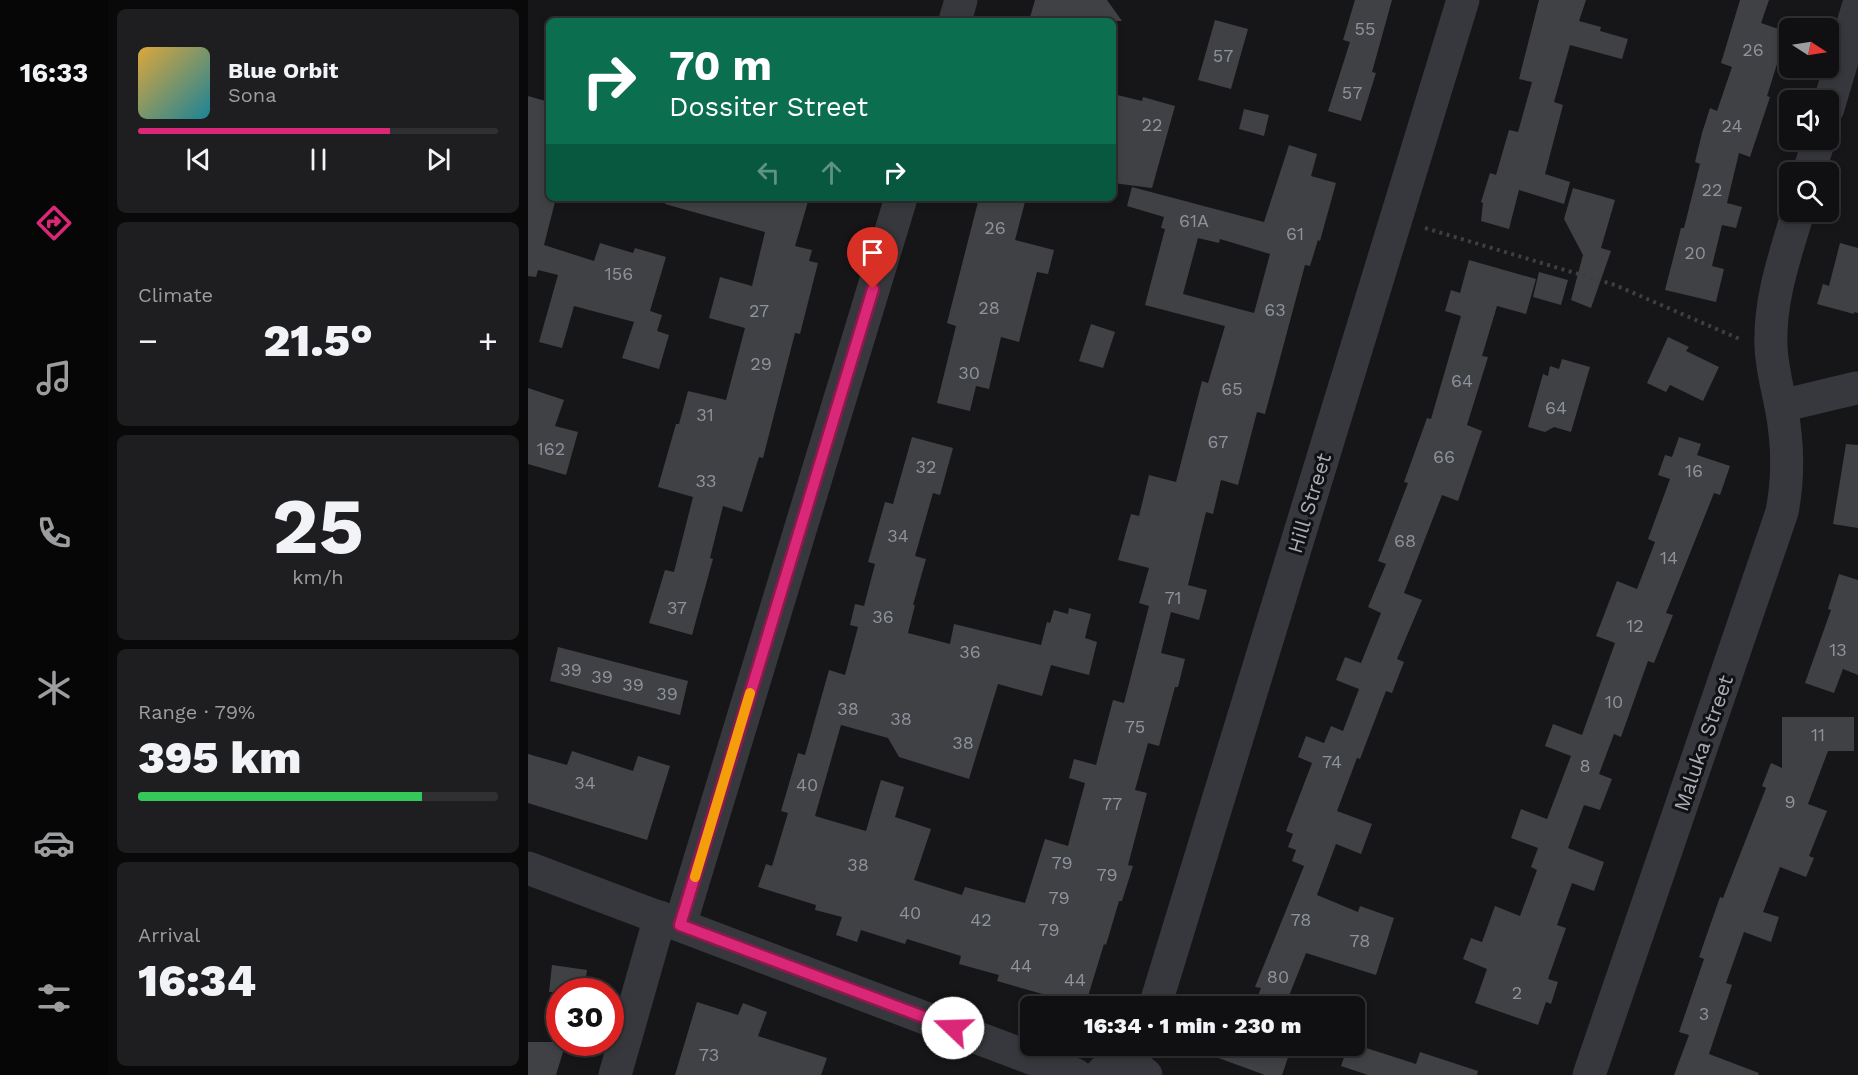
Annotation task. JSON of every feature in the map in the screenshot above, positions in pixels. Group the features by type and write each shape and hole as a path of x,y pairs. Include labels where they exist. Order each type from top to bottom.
{"street":[{"path":"956,18 961,0"},
{"name":"Hill Street","path":"1158,996 1462,0"},
{"path":"1836,90 1852,53 1858,7"},
{"path":"615,1075 670,921 900,201"},
{"name":"Maluka Street","path":"1589,1075 1782,512 1788,470 1771,345 1772,308 1779,274 1795,222"},
{"path":"1781,406 1856,388"},
{"path":"528,868 1076,1075"},
{"path":"1100,1075 1111,1066 1142,1063"}],"path":[{"path":"1395,219 1615,285 1738,339 1771,345"}],"building":[{"path":"1035,0 1107,0 1122,21 1116,21 1116,18 1030,18"},
{"path":"1355,0 1392,0 1372,72 1376,73 1361,121 1328,111 1350,42 1343,40"},
{"path":"1539,0 1586,0 1579,21 1601,27 1600,31 1628,39 1622,59 1570,45 1554,102 1563,105 1545,174 1570,182 1564,204 1519,190 1509,229 1481,221 1483,203 1481,202 1490,173 1496,175 1509,130 1518,132 1532,82 1519,79"},
{"path":"1740,0 1769,0 1761,23 1779,29 1779,58 1767,96 1770,97 1750,157 1739,153 1727,203 1742,207 1736,228 1722,225 1712,266 1724,269 1716,302 1665,290 1700,164 1695,162 1702,133 1710,108 1717,111 1732,67 1721,63"},
{"path":"1215,20 1248,29 1231,89 1198,80"},
{"path":"1116,95 1142,101 1143,97 1175,106 1152,188 1116,183"},
{"path":"528,96 546,101 546,201 555,201 544,245 594,261 600,243 633,253 635,248 666,257 650,311 662,315 657,331 669,335 659,369 622,358 634,322 574,306 562,348 539,342 558,275 538,270 536,277 528,276"},
{"path":"1244,109 1269,115 1264,136 1239,129"},
{"path":"1289,145 1317,154 1311,176 1336,183 1320,241 1318,240 1310,266 1305,265 1265,414 1257,412 1238,485 1221,480 1213,514 1206,512 1188,585 1207,590 1199,620 1171,612 1161,653 1185,659 1159,746 1148,743 1135,790 1147,793 1128,865 1133,866 1122,901 1119,901 1088,996 1050,996 997,981 999,975 959,964 961,956 907,939 905,944 861,930 857,942 836,935 842,917 815,910 816,905 758,887 766,864 772,866 788,813 781,811 798,753 805,755 829,670 845,675 858,627 850,625 855,604 864,606 875,564 868,562 885,502 893,504 912,437 953,448 940,495 933,493 915,556 926,559 908,633 950,644 954,624 1041,645 1047,622 1050,623 1054,610 1068,614 1069,608 1091,614 1085,638 1097,642 1089,675 1051,665 1042,696 998,684 969,779 899,757 888,738 841,725 815,816 866,831 881,780 904,787 895,817 931,829 914,880 962,895 965,887 1025,903 1045,839 1068,846 1085,783 1069,778 1074,759 1096,765 1113,700 1124,703 1149,606 1139,603 1149,568 1118,560 1131,514 1139,516 1149,475 1176,482 1202,381 1208,383 1225,326 1145,305 1165,229 1161,228 1164,217 1127,206 1132,187 1264,222","holes":["1198,238 1219,243 1220,239 1270,254 1254,313 1183,294"]},
{"path":"1573,188 1615,200 1601,248 1611,251 1591,308 1571,300 1583,255 1564,219"},
{"path":"666,201 808,201 795,246 812,250 809,261 818,263 800,334 795,333 763,458 759,457 742,512 723,506 710,558 713,559 692,635 649,623 665,570 674,572 693,497 658,487 688,391 726,400 745,328 709,318 720,277 752,286 765,232 665,204"},
{"path":"978,201 1025,201 1015,240 1054,250 1048,274 1037,272 1019,342 1001,337 989,389 976,386 970,411 937,403 956,326 947,323"},
{"path":"1840,243 1858,248 1858,313 1854,312 1854,314 1817,304 1823,284 1829,286"},
{"path":"1469,260 1536,279 1526,314 1497,306 1482,356 1488,357 1467,425 1482,431 1458,501 1442,495 1404,593 1422,600 1397,659 1404,662 1392,693 1386,691 1337,811 1372,824 1361,854 1336,844 1317,895 1358,912 1360,906 1394,918 1376,975 1306,953 1289,996 1258,996 1261,988 1255,987 1304,866 1292,861 1296,850 1288,847 1293,834 1286,831 1312,763 1298,757 1306,736 1324,743 1331,726 1343,731 1359,689 1336,680 1345,657 1361,663 1381,613 1368,607 1386,564 1378,561 1408,483 1404,482 1427,418 1431,419 1461,316 1445,311 1451,290 1460,293"},
{"path":"1539,272 1568,280 1561,305 1533,297"},
{"path":"1091,324 1115,332 1103,368 1079,361"},
{"path":"1668,337 1689,347 1686,351 1719,367 1703,401 1670,385 1666,392 1647,383"},
{"path":"1562,359 1590,367 1571,432 1554,427 1545,432 1528,427 1543,374 1548,376 1550,366 1559,369"},
{"path":"528,388 564,400 555,426 578,432 566,475 528,464"},
{"path":"1679,437 1701,444 1697,455 1730,466 1720,495 1714,493 1666,613 1673,615 1654,663 1648,661 1621,737 1614,734 1599,774 1612,779 1600,810 1584,805 1568,848 1604,862 1594,891 1572,883 1557,925 1566,928 1548,979 1558,982 1551,1004 1546,1002 1538,1025 1475,1003 1487,969 1463,959 1471,938 1482,942 1495,906 1520,916 1537,870 1531,867 1538,848 1511,838 1521,809 1547,819 1571,756 1545,746 1553,724 1582,735 1615,643 1596,636 1617,581 1637,589 1655,542 1648,539 1670,479 1658,475 1665,455 1672,457"},
{"path":"1846,444 1858,445 1858,528 1833,524"},
{"path":"1839,574 1858,580 1858,675 1843,669 1834,693 1805,683 1831,610 1828,609"},
{"path":"558,647 688,681 680,715 550,681"},
{"path":"1782,717 1854,717 1854,751 1828,751 1808,804 1827,811 1809,856 1814,858 1806,877 1780,867 1763,912 1779,917 1771,942 1744,932 1726,983 1732,985 1709,1054 1759,1073 1758,1075 1674,1075 1689,1035 1679,1032 1704,959 1699,957 1720,897 1723,898 1766,788 1762,786 1771,763 1782,768"},
{"path":"572,751 633,771 638,756 670,766 647,840 528,803 528,754 567,765"},
{"path":"552,965 587,970 586,978 551,978"},
{"path":"697,1002 738,1015 743,1003 767,1012 758,1036 827,1058 821,1075 675,1075"},
{"path":"528,1042 546,1042 546,1056 562,1056 556,1075 528,1075"},
{"path":"1365,1048 1416,1064 1420,1052 1478,1071 1477,1075 1368,1075 1341,1066 1344,1056 1365,1056"},
{"path":"1213,1056 1289,1056 1282,1075 1265,1075"}],"slow traffic":[{"path":"695,877 750,693"}],"route":[{"path":"873,289 680,925 953,1028"}]}
